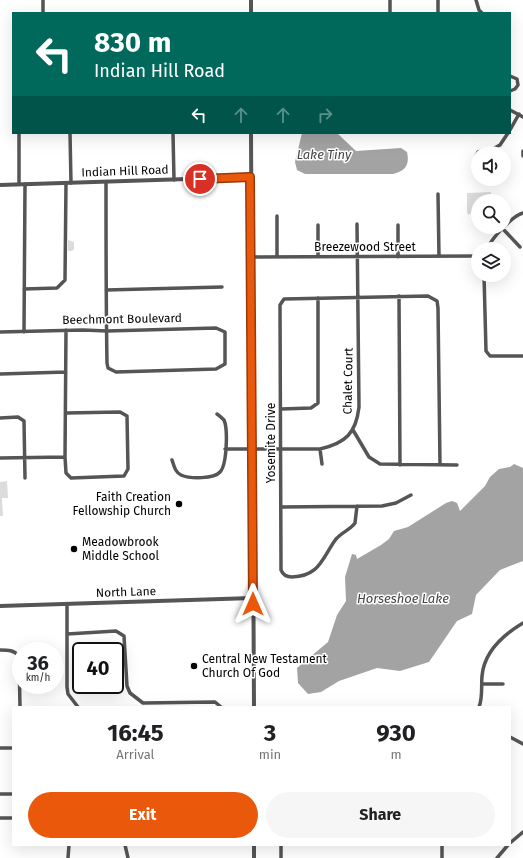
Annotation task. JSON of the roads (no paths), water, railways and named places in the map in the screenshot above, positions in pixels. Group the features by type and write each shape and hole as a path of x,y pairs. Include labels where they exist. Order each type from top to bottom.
{"street":[{"path":"43,0 43,12"},
{"path":"250,0 251,12"},
{"path":"390,0 390,12"},
{"path":"438,0 438,12"},
{"path":"476,0 481,12"},
{"path":"511,76 517,79 518,85 515,89 511,91"},
{"path":"511,110 523,117"},
{"path":"511,128 519,114"},
{"path":"19,134 19,184"},
{"path":"24,290 57,288 65,280 70,134"},
{"path":"173,134 174,180"},
{"path":"251,134 250,177 254,706"},
{"path":"498,146 507,134"},
{"path":"523,151 523,156"},
{"name":"Indian Hill Road","path":"0,185 250,177"},
{"path":"106,182 107,331"},
{"path":"24,332 25,184"},
{"path":"438,194 439,256"},
{"path":"511,220 523,212"},
{"path":"277,216 277,257"},
{"name":"Chalet Court","path":"225,449 320,449 333,446 343,441 353,430 358,419 359,406 357,224"},
{"path":"318,225 318,257"},
{"path":"398,225 398,257"},
{"path":"493,242 499,234"},
{"path":"508,234 520,247"},
{"name":"Breezewood Street","path":"251,257 471,256"},
{"path":"484,282 486,351 490,356 523,356"},
{"path":"106,290 222,287"},
{"path":"399,296 400,465"},
{"path":"281,410 311,408 318,403 318,298 428,296 437,301 438,308 440,465"},
{"name":"Yosemite Drive","path":"318,298 287,298 284,299 280,305 281,570 283,574 288,577 298,577 314,572 337,538 355,523 357,506"},
{"name":"Beechmont Boulevard","path":"0,332 216,328 225,332 225,364 216,369 112,371 107,363 107,331"},
{"path":"66,330 65,456 66,473 71,478 124,476 128,470 127,416 120,412 66,413"},
{"path":"0,374 66,372"},
{"path":"172,460 177,471 181,475 190,477 213,476 222,470 224,465 225,449 224,422 217,414"},
{"path":"0,418 18,417 23,419 25,425 25,478"},
{"path":"353,430 374,462 385,465 457,465"},
{"path":"320,449 322,464"},
{"path":"0,458 65,456"},
{"path":"281,507 382,506 396,503 411,495"},
{"name":"North Lane","path":"0,606 253,598"},
{"path":"67,604 68,694 77,706"},
{"path":"479,706 483,671 490,652 504,636 523,623"},
{"path":"67,634 116,631 124,636 126,642 127,686 130,692 138,700 150,704 215,702 220,706"},
{"path":"0,650 10,650 19,656 20,706"},
{"path":"482,684 503,684"},
{"path":"511,738 523,744"},
{"path":"0,748 12,748"},
{"path":"0,794 12,794"},
{"path":"0,818 12,818"},
{"path":"511,842 523,832"},
{"path":"68,858 69,846"},
{"path":"126,846 128,858"},
{"path":"254,846 254,858"},
{"path":"281,846 281,858"},
{"path":"442,846 442,858"},
{"path":"497,858 507,846"}],"water":[{"name":"Lake Tiny","path":"302,134 338,134 356,151 401,148 407,152 408,157 406,167 393,174 305,174 297,170 295,162"},
{"name":"Horseshoe Lake","path":"514,464 523,468 523,561 500,570 476,595 472,614 457,621 429,662 400,671 377,668 339,681 321,692 308,694 298,683 297,668 328,642 337,615 346,601 345,577 352,554 356,555 357,559 389,539 394,531 408,527 446,503 452,501 457,503 460,511 485,486 490,477 499,469 510,467"}],"place":[{"name":"Faith Creation Fellowship Church","path":"179,504"},
{"name":"Meadowbrook Middle School","path":"74,549"},
{"name":"Central New Testament Church Of God","path":"194,666"}]}
